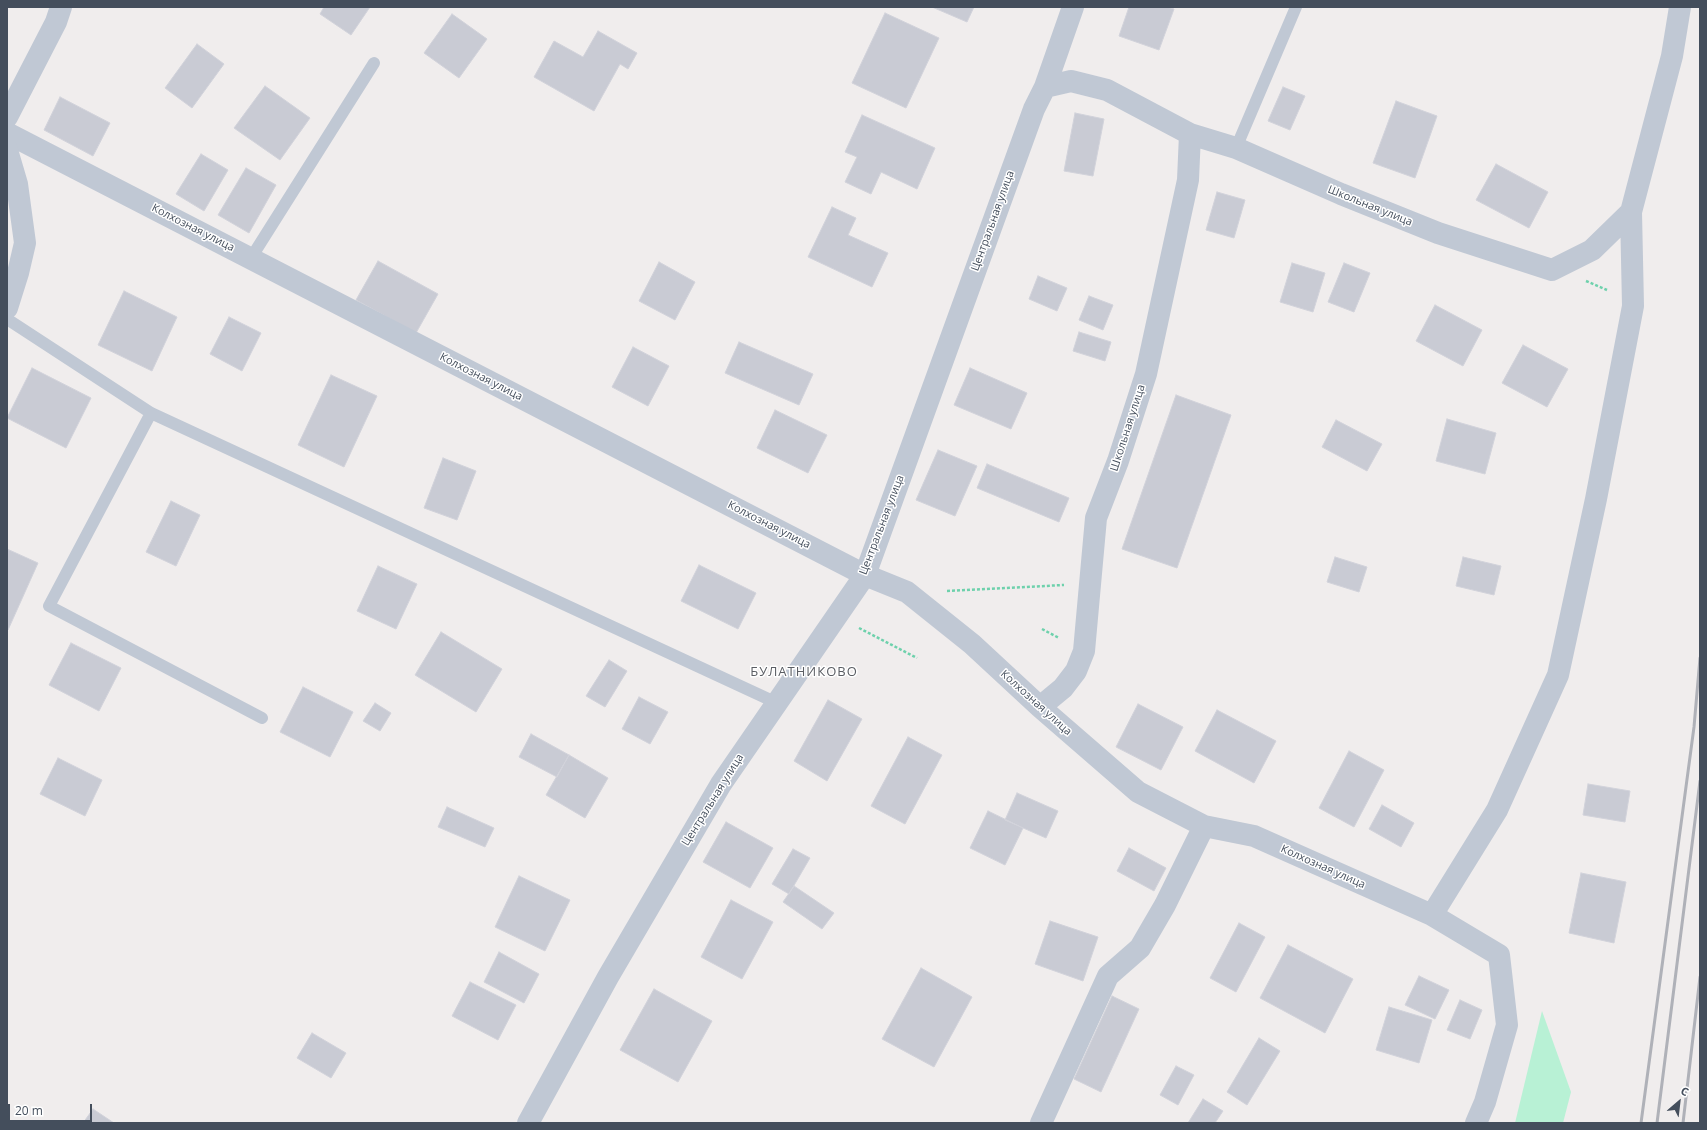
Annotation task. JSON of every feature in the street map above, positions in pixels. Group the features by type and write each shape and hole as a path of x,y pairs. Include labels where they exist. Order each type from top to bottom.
{"street":[{"path":"7,117 56,22 61,7"},
{"name":"Центральная улица","path":"528,1123 608,977 721,784 865,575 1034,109 1045,87 1073,7"},
{"path":"1432,915 1496,810 1558,675 1596,498 1634,306 1631,212 1672,56 1680,7"},
{"name":"Школьная улица","path":"1045,87 1071,80 1107,90 1190,134 1236,148 1341,194 1438,233 1552,270"},
{"name":"Колхозная улица","path":"7,133 865,575 907,592 972,644 1040,707 1138,792 1204,826 1254,836 1432,915 1499,955 1507,1025 1485,1102 1476,1123"},
{"name":"Школьная улица","path":"1040,707 1063,688 1076,671 1084,651 1096,518 1118,461 1146,374 1188,180 1190,134"},
{"path":"7,150 17,184 25,242 18,273 7,308"},
{"path":"1552,270 1592,250 1631,212"},
{"path":"1041,1123 1108,976 1140,948 1165,905 1204,826"}],"lane":[{"path":"1236,148 1296,7"},
{"path":"251,258 374,63"},
{"path":"7,319 151,413 777,703"},
{"path":"151,413 49,606 262,718"}],"path":[{"path":"1552,270 1602,286 1634,306"},
{"path":"946,591 1090,584"},
{"path":"837,616 917,658"}],"green space":[{"path":"1542,1011 1571,1092 1563,1123 1515,1123"}],"building":[{"path":"324,7 370,7 351,35 320,14"},
{"path":"932,7 974,7 967,22"},
{"path":"1129,7 1167,7 1174,9 1159,50 1119,36"},
{"path":"885,13 939,38 906,108 852,83"},
{"path":"452,14 487,39 459,78 424,53"},
{"path":"598,31 637,53 628,69 620,64 594,111 534,77 554,41 583,57"},
{"path":"197,44 224,64 192,108 165,88"},
{"path":"265,86 310,118 280,160 234,128"},
{"path":"1283,87 1305,96 1290,130 1268,121"},
{"path":"60,97 110,123 93,156 44,130"},
{"path":"1396,101 1437,116 1415,178 1373,163"},
{"path":"1075,113 1104,119 1093,176 1064,171"},
{"path":"862,115 935,148 917,189 881,172 871,194 845,182 857,157 845,152"},
{"path":"201,154 228,170 204,211 176,194"},
{"path":"1496,164 1548,192 1529,228 1476,200"},
{"path":"246,168 276,185 249,233 218,215"},
{"path":"1217,192 1245,200 1234,238 1206,230"},
{"path":"832,207 856,218 848,235 888,253 872,287 808,257"},
{"path":"378,261 438,294 416,333 356,300"},
{"path":"659,262 695,282 675,320 639,301"},
{"path":"1292,263 1325,273 1313,312 1280,302"},
{"path":"1344,263 1370,273 1354,312 1328,302"},
{"path":"1038,276 1067,288 1057,311 1029,299"},
{"path":"124,291 177,317 152,371 98,345"},
{"path":"1089,296 1113,305 1103,330 1079,320"},
{"path":"1435,305 1482,330 1463,366 1416,341"},
{"path":"229,317 261,333 242,371 210,354"},
{"path":"1079,332 1111,342 1105,361 1073,351"},
{"path":"739,342 813,374 799,405 725,373"},
{"path":"1523,345 1568,369 1547,407 1502,383"},
{"path":"633,347 669,366 648,406 612,387"},
{"path":"32,368 91,398 66,448 7,418"},
{"path":"970,368 1027,393 1011,429 954,405"},
{"path":"331,375 377,396 344,467 298,445"},
{"path":"1176,395 1231,415 1177,568 1122,549"},
{"path":"775,410 827,435 808,473 757,448"},
{"path":"1447,419 1496,433 1485,474 1436,461"},
{"path":"1336,420 1382,444 1367,471 1322,447"},
{"path":"938,450 977,466 955,516 916,500"},
{"path":"443,458 476,471 457,520 424,508"},
{"path":"987,464 1069,498 1059,522 977,488"},
{"path":"171,501 200,515 176,566 146,552"},
{"path":"7,549 38,563 8,630 7,630"},
{"path":"1335,557 1367,567 1359,592 1327,582"},
{"path":"1463,557 1501,566 1494,595 1456,586"},
{"path":"699,565 756,593 738,629 681,601"},
{"path":"378,566 417,584 396,629 357,611"},
{"path":"441,632 502,669 476,712 415,675"},
{"path":"71,643 121,668 99,711 49,685"},
{"path":"609,660 627,671 605,707 586,696"},
{"path":"303,687 353,712 330,757 280,732"},
{"path":"639,697 668,712 650,744 622,729"},
{"path":"828,700 862,719 827,781 794,761"},
{"path":"375,703 391,713 380,731 363,721"},
{"path":"1138,704 1183,727 1161,770 1116,747"},
{"path":"1217,710 1276,741 1254,783 1195,751"},
{"path":"531,734 569,755 557,777 519,757"},
{"path":"908,737 942,755 905,824 871,806"},
{"path":"1349,751 1384,770 1354,827 1319,808"},
{"path":"569,755 608,778 585,818 546,795"},
{"path":"58,758 102,780 85,816 40,794"},
{"path":"1588,784 1630,791 1625,822 1583,815"},
{"path":"1017,793 1058,811 1046,838 1005,820"},
{"path":"1382,805 1414,823 1401,847 1369,829"},
{"path":"447,807 494,828 485,847 438,827"},
{"path":"988,811 1023,828 1005,865 970,848"},
{"path":"726,822 773,848 750,888 703,862"},
{"path":"1129,848 1166,868 1154,891 1117,871"},
{"path":"793,849 810,858 789,894 772,884"},
{"path":"1581,873 1626,882 1614,943 1569,933"},
{"path":"519,876 570,900 545,951 495,927"},
{"path":"794,886 834,913 822,929 783,902"},
{"path":"731,900 773,922 742,979 701,957"},
{"path":"1050,921 1098,937 1083,981 1035,964"},
{"path":"1239,923 1265,937 1236,992 1210,978"},
{"path":"1288,945 1353,979 1325,1033 1260,998"},
{"path":"499,952 539,974 524,1003 484,982"},
{"path":"921,968 972,997 934,1067 882,1039"},
{"path":"1419,976 1449,990 1435,1019 1405,1005"},
{"path":"470,982 516,1005 498,1040 452,1016"},
{"path":"654,989 712,1021 678,1082 620,1050"},
{"path":"1112,996 1139,1009 1101,1092 1074,1079"},
{"path":"1460,1000 1482,1010 1470,1039 1447,1030"},
{"path":"1389,1007 1432,1020 1419,1063 1376,1050"},
{"path":"312,1033 346,1053 331,1078 297,1058"},
{"path":"1259,1038 1280,1051 1247,1105 1227,1092"},
{"path":"1176,1066 1194,1075 1178,1105 1160,1095"},
{"path":"1203,1099 1223,1111 1215,1123 1188,1123"},
{"path":"93,1109 114,1123 83,1123"}],"railway":[{"path":"1641,1123 1694,727 1700,658"},
{"path":"1657,1123 1700,781"},
{"path":"1683,1123 1700,977"}],"district":[{"name":"БУЛАТНИКОВО","path":"804,672"}]}
